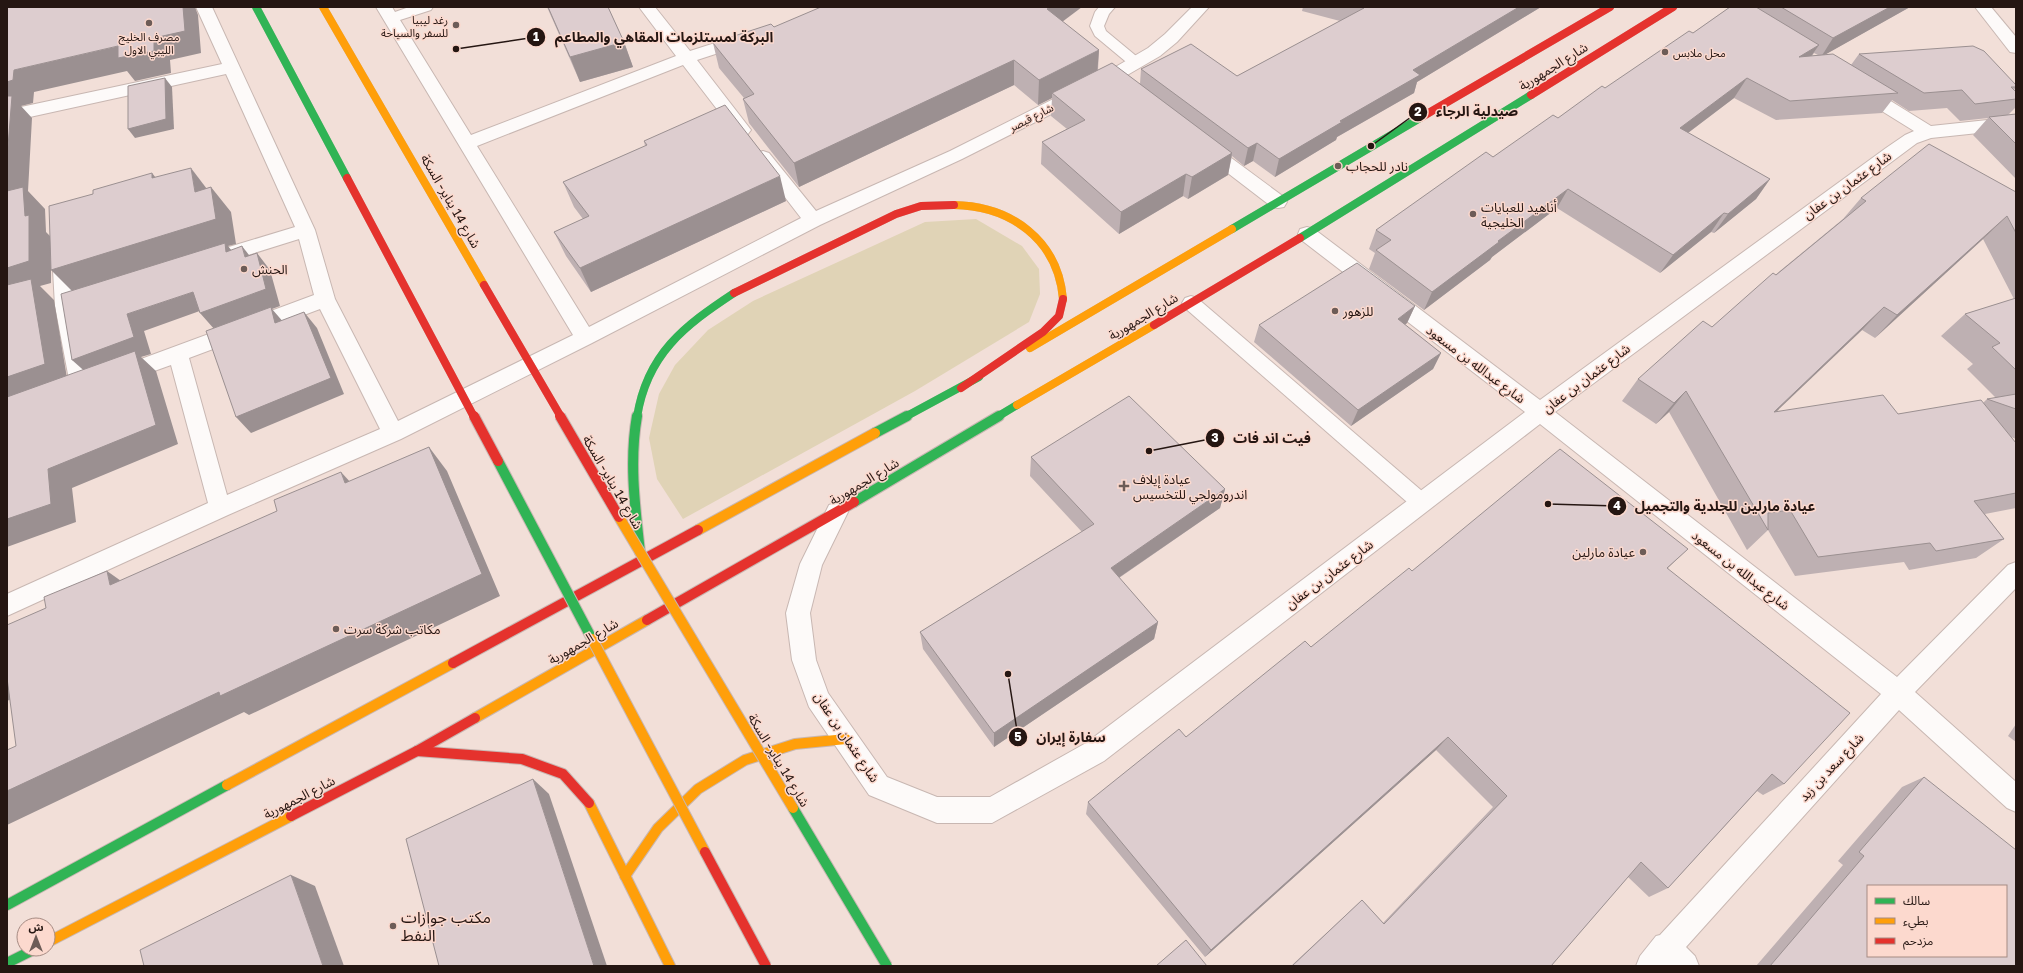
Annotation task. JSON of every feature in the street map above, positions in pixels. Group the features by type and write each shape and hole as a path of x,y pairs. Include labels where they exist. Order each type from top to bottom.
{"main road":[{"path":"256,7 766,966"},
{"name":"شارع 14 يناير- السكة","path":"323,7 640,553 887,966"},
{"name":"شارع الجمهورية","path":"7,904 961,388 1610,7"},
{"name":"شارع الجمهورية","path":"56,938 417,750 837,512 1307,234 1673,7"},
{"path":"640,553 631,474 633,431 641,392 659,359 680,330 714,305 750,285 888,216 922,206 956,205 993,210 1024,227 1049,250 1059,271 1064,294 1059,316 1042,332 961,388"},
{"path":"626,876 658,828 698,789 745,760 795,744 846,739"},
{"path":"417,750 522,759 563,774 588,801 670,966"},
{"path":"7,963 19,957"}],"street":[{"path":"204,7 306,230 325,299 393,433"},
{"path":"425,7 387,12 585,338"},
{"path":"647,7 685,58 813,220"},
{"name":"شارع قيصر","path":"7,605 220,508 393,433 585,338 813,220 1118,82 1136,64 1171,38 1201,7"},
{"path":"1983,7 2016,48"},
{"path":"467,143 685,58 760,34"},
{"path":"7,116 232,67"},
{"path":"1848,82 1928,132"},
{"name":"شارع عثمان بن عفان","path":"837,512 811,564 798,613 804,660 818,699 878,786 937,810 992,810 1095,752 1422,504 1540,412 1911,139 1928,132 2016,123"},
{"path":"1192,137 1278,202"},
{"path":"200,263 306,230"},
{"name":"شارع عبدالله بن مسعود","path":"1307,234 1540,412 1898,693 2016,799"},
{"path":"62,235 64,297 87,388 325,299"},
{"path":"178,353 220,508"},
{"name":"شارع سعد بن زيد","path":"1658,956 1898,693 2016,572"},
{"path":"1658,956 1685,966"}],"lane":[{"path":"1108,7 1102,12 1097,26 1100,33 1136,64"},
{"path":"1190,302 1422,504"}],"shaded area":[{"path":"976,219 1022,246 1039,269 1040,294 1029,322 915,391 683,519 657,479 649,438 659,394 675,365 708,330 753,301 925,222"}],"building":[{"path":"7,7 183,7 185,31 154,38 154,51 118,58 118,46 14,70 13,80 7,82"},
{"path":"548,7 608,7 624,42 570,57"},
{"path":"821,7 1050,7 1047,9 1099,50 1039,80 1014,60 794,163 743,99 754,94 713,43 771,24 774,27"},
{"path":"1359,7 1519,7 1413,70 1420,75 1340,121 1342,122 1279,159 1257,143 1248,148 1141,69 1191,44 1237,76 1364,8"},
{"path":"1730,7 1756,7 1819,45 1799,57 1833,54 1898,93 1790,101 1747,78 1680,128 1770,179 1728,214 1724,213 1673,255 1568,189 1432,292 1376,250 1391,240 1376,230 1486,152 1493,157 1553,115 1558,118 1602,86 1605,88 1689,31 1693,33"},
{"path":"1781,7 1890,7 1833,38"},
{"path":"1973,46 1984,51 2016,85 2016,87 2011,87 2016,92 2016,99 1975,104 1962,90 1924,93 1859,54"},
{"path":"1112,63 1232,153 1192,177 1186,174 1121,212 1042,142 1085,120 1052,93"},
{"path":"165,78 166,119 128,129 128,86"},
{"path":"7,96 12,96 7,159"},
{"path":"725,105 780,176 580,268 554,232 589,216 563,182 647,145 644,141"},
{"path":"2016,114 2016,144 1989,117"},
{"path":"1929,144 2016,192 2016,233 2007,216 1897,315 1884,307 1774,412 1883,395 1898,414 1981,400 2016,443 2016,493 1974,501 2004,539 1936,551 1930,543 1818,557 1790,510 1768,513 1768,530 1686,391 1674,403 1638,379 1703,321 1712,327 1773,273 1776,275 1866,201 1861,198"},
{"path":"191,168 195,192 211,187 216,219 51,270 49,206 93,194 93,190 152,173 152,178"},
{"path":"23,187 25,216 29,215 29,261 7,268 7,191"},
{"path":"225,243 226,252 242,246 245,257 257,253 266,289 200,313 193,292 127,314 134,337 72,360 61,294"},
{"path":"1357,263 1415,306 1398,319 1441,353 1358,410 1259,325"},
{"path":"31,279 45,364 7,377 7,285"},
{"path":"2016,298 2016,370 1992,347 2000,343 1965,314"},
{"path":"271,307 275,323 304,312 331,378 236,417 206,331"},
{"path":"135,351 156,425 48,469 51,504 7,519 7,397"},
{"path":"2016,394 2016,409 1987,399"},
{"path":"1129,396 1225,489 1111,568 1158,622 994,733 920,632 1094,524 1031,457"},
{"path":"429,447 482,574 220,696 219,692 7,791 7,750 16,746 7,678 7,625 46,608 44,597 107,571 110,585 277,511 274,500 341,472 345,483"},
{"path":"1560,449 1688,549 1667,568 1850,713 1784,784 1772,774 1668,888 1641,862 1551,966 1292,966 1362,900 1384,924 1507,796 1448,737 1211,950 1088,802 1179,729 1186,737 1305,641 1311,647 1409,568 1412,571"},
{"path":"1924,777 2016,850 2016,966 1770,966 1864,856 1859,852"},
{"path":"533,779 594,966 439,966 406,839"},
{"path":"291,875 323,966 144,966 140,950"},
{"path":"1186,940 1207,966 1156,966"}],"traffic: fast":[{"path":"256,7 347,178"},
{"path":"1300,238 1531,95"},
{"path":"1232,229 1420,118"},
{"path":"640,552 635,511 633,472 634,436 639,403 650,372 669,344 697,317 734,293"},
{"path":"875,433 979,377"},
{"path":"854,502 1017,405"},
{"path":"498,461 592,639"},
{"path":"7,905 227,785"},
{"path":"793,808 887,966"},
{"path":"7,963 19,957"}],"traffic: slow":[{"path":"323,7 484,285"},
{"path":"954,205 974,206 994,211 1020,224 1032,234 1042,244 1058,270 1062,284 1063,299"},
{"path":"1030,348 1232,229"},
{"path":"1017,405 1154,325"},
{"path":"698,530 875,433"},
{"path":"619,517 793,808"},
{"path":"475,718 647,620"},
{"path":"592,639 705,852"},
{"path":"227,785 453,663"},
{"path":"625,876 658,828 698,789 745,760 795,744 846,739"},
{"path":"589,803 670,966"},
{"path":"56,938 291,816"}],"traffic: jam":[{"path":"1420,118 1610,7"},
{"path":"1531,95 1673,7"},
{"path":"347,178 498,461"},
{"path":"734,293 896,214 921,206 954,205"},
{"path":"1154,325 1300,238"},
{"path":"484,285 619,517"},
{"path":"961,388 1043,332 1059,316 1063,299"},
{"path":"647,620 854,502"},
{"path":"453,663 698,530"},
{"path":"291,816 417,751 475,718"},
{"path":"417,751 522,759 563,774 589,803"},
{"path":"705,852 766,966"}],"place":[{"name":"مصرف الخليج الليبي الاول","path":"149,23"},
{"name":"رغد ليبيا للسفر والسياحة","path":"456,25"},
{"name":"البركة لمستلزمات المقاهي والمطاعم","path":"456,49"},
{"name":"محل ملابس","path":"1665,52"},
{"name":"صيدلية الرجاء","path":"1371,146"},
{"name":"نادر للحجاب","path":"1338,166"},
{"name":"أناهيد للعبايات الخليجية","path":"1473,214"},
{"name":"الحنش","path":"244,269"},
{"name":"للزهور","path":"1335,311"},
{"name":"فيت اند فات","path":"1149,451"},
{"name":"عيادة إيلاف اندرومولجي للتخسيس","path":"1124,486"},
{"name":"عيادة مارلين للجلدية والتجميل","path":"1548,504"},
{"name":"عيادة مارلين","path":"1643,552"},
{"name":"مكاتب شركة سرت","path":"336,629"},
{"name":"سفارة إيران","path":"1008,674"},
{"name":"مكتب جوازات النفط","path":"393,926"}]}
